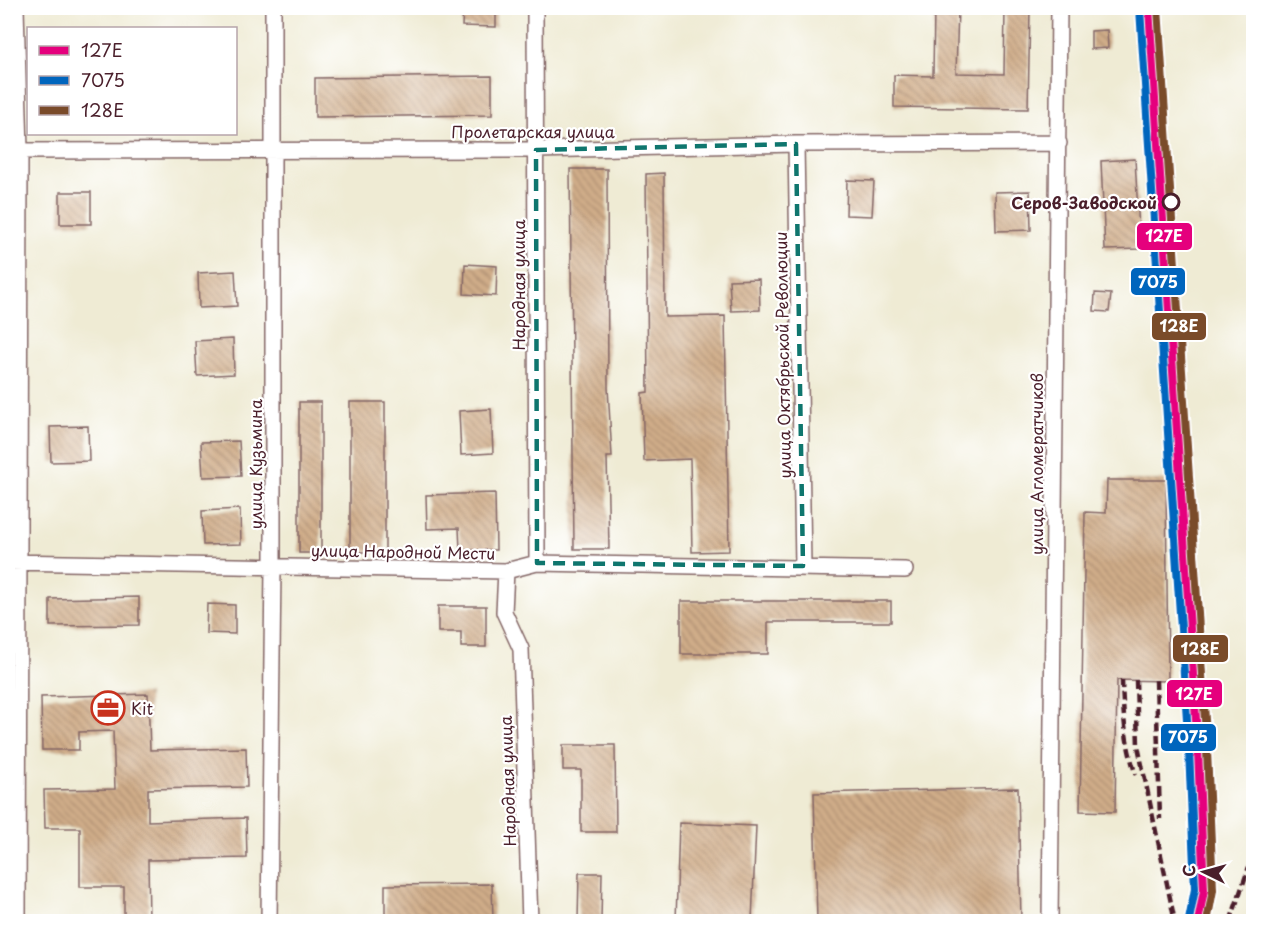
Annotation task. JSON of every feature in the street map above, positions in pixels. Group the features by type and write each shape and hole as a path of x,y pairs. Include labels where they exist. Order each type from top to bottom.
{"street":[{"path":"16,8 13,562 18,921"},
{"name":"улица Кузьмина","path":"269,921 273,567 273,8"},
{"name":"Народная улица","path":"535,8 537,563"},
{"name":"улица Агломератчиков","path":"1050,921 1059,8"},
{"name":"Пролетарская улица","path":"14,151 274,148 536,150 796,144 1059,143"},
{"name":"улица Октябрьской Революции","path":"796,144 803,566"},
{"name":"улица Народной Мести","path":"13,562 506,571 537,563 803,566 904,570"},
{"name":"Народная улица","path":"506,571 504,612 521,649 530,921"}],"highlighted area":[{"path":"796,144 803,566 537,563 536,150"}],"building":[{"path":"463,8 496,8 496,27 462,26"},
{"path":"934,8 958,8 956,73 1004,74 1005,8 1030,8 1028,109 894,107 894,75 933,76"},
{"path":"1107,30 1108,48 1091,49 1091,31"},
{"path":"492,76 492,115 315,117 315,78"},
{"name":"Серов-Заводской","path":"1135,159 1140,249 1105,250 1101,161"},
{"path":"570,169 607,169 608,388 612,457 607,457 609,549 574,549"},
{"path":"664,173 665,317 725,316 729,551 692,552 690,459 644,461 642,393 648,392 646,174"},
{"path":"847,180 874,181 872,216 846,215"},
{"path":"1030,191 1031,230 996,231 995,192"},
{"path":"60,192 91,192 91,224 60,224"},
{"path":"465,264 497,266 496,296 464,294"},
{"path":"235,271 237,306 199,308 198,273"},
{"path":"759,279 760,310 731,311 729,280"},
{"path":"1095,293 1111,294 1109,312 1094,311"},
{"path":"233,339 234,374 197,376 195,341"},
{"path":"299,402 321,402 321,553 299,553"},
{"path":"350,402 385,402 385,552 350,552"},
{"path":"491,409 493,453 461,455 459,411"},
{"path":"88,426 89,461 51,462 50,427"},
{"path":"239,441 241,476 203,477 201,442"},
{"path":"1107,480 1166,480 1168,681 1117,680 1115,812 1080,811 1085,512 1106,513"},
{"path":"495,493 496,550 460,550 459,528 427,529 426,495"},
{"path":"240,509 241,544 203,545 202,511"},
{"path":"139,597 139,625 50,626 50,599"},
{"path":"681,601 891,601 891,622 768,622 768,654 681,654"},
{"path":"207,604 235,605 235,634 206,633"},
{"path":"438,606 486,606 486,647 461,647 461,632 438,632"},
{"path":"148,694 150,750 246,748 247,787 148,789 148,821 246,818 247,858 148,860 149,921 124,921 124,887 80,887 80,828 45,828 44,790 115,789 113,731 79,732 79,750 42,750 41,697"},
{"path":"563,745 615,745 616,832 581,832 581,770 563,770"},
{"path":"1018,788 1021,921 817,921 814,793"},
{"path":"679,823 756,826 752,921 676,921"},
{"path":"579,873 602,873 601,921 578,921"},
{"path":"492,884 493,921 385,921 385,885"}],"railway":[{"path":"1122,680 1125,728 1136,775"},
{"path":"1136,680 1138,746 1175,922"},
{"path":"1156,680 1160,819"},
{"path":"1230,922 1254,852"},
{"path":"1251,922 1254,913"}],"transit line":[{"name":"127Е","path":"1149,8 1198,750 1204,890 1198,922"},
{"name":"128Е","path":"1158,8 1207,750 1213,890 1207,922"},
{"name":"7075","path":"1140,9 1189,750 1195,889 1189,920"}],"place":[{"name":"Серов-Заводской","path":"1171,202"},
{"name":"Kit","path":"108,708"}]}
